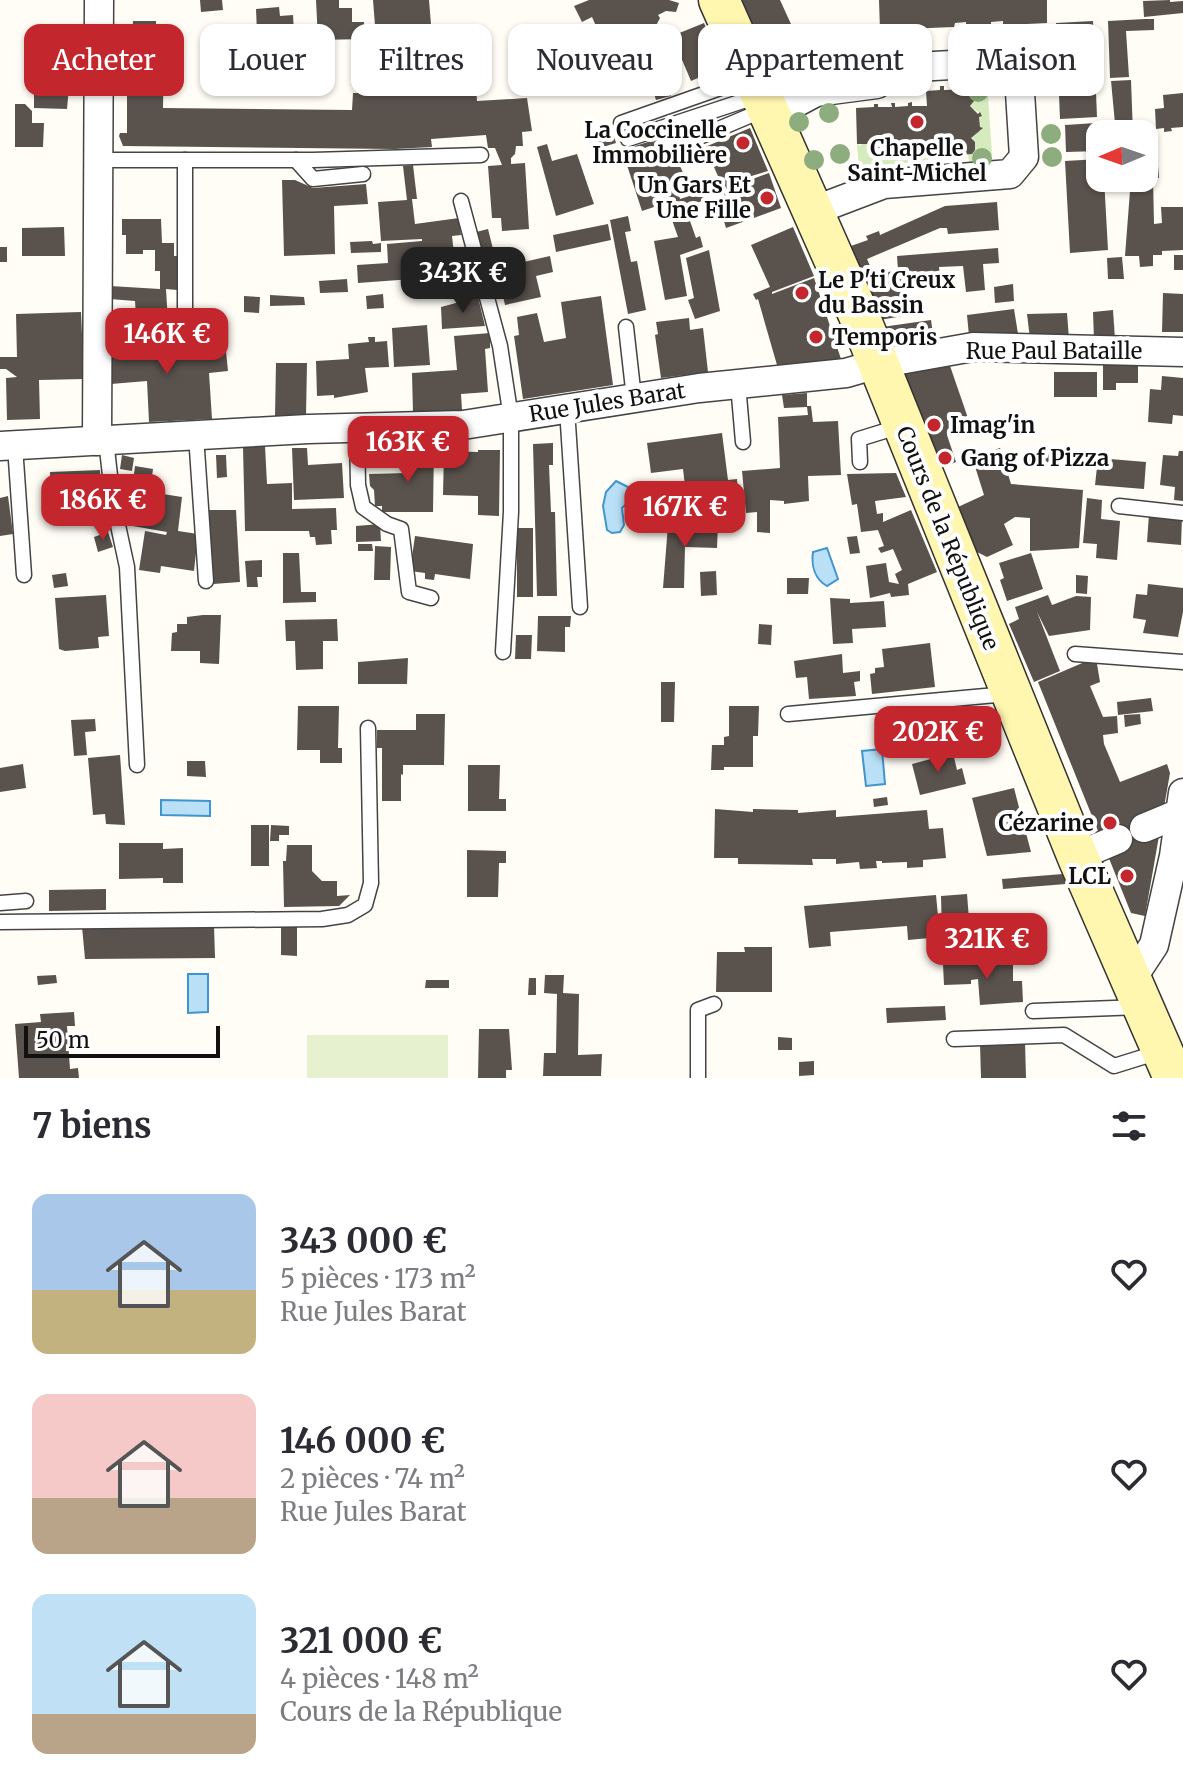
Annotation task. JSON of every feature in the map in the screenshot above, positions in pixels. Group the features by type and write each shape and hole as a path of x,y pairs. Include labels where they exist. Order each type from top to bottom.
{"main road":[{"name":"Cours de la République","path":"719,0 813,211 1078,856 1168,1065"}],"street":[{"path":"99,0 101,440"},
{"path":"763,99 877,84 899,68 1004,62 1019,76 1024,157 1010,174 884,184 813,211"},
{"name":"Rue Paul Bataille","path":"877,364 973,347 1183,352"},
{"name":"Rue Jules Barat","path":"8,446 463,425 634,398 846,373 877,364"},
{"path":"1144,828 1182,803"},
{"path":"1137,993 1179,857 1182,803"},
{"path":"1078,856 1118,839"}],"lane":[{"path":"621,123 763,99"},
{"path":"697,138 763,99"},
{"path":"628,139 763,99"},
{"path":"98,160 296,160 481,155"},
{"path":"185,160 185,313"},
{"path":"296,160 313,179 363,174"},
{"path":"461,201 500,346 511,418 511,512 503,652"},
{"path":"626,327 634,398"},
{"path":"738,384 743,442"},
{"path":"567,409 580,607"},
{"path":"860,462 859,439 902,426"},
{"path":"357,428 358,485 363,507 387,524 401,529 409,592 431,598"},
{"path":"196,435 206,581"},
{"path":"101,440 127,567 137,765"},
{"path":"8,446 24,575"},
{"path":"1119,506 1183,513"},
{"path":"1075,654 1183,662"},
{"path":"788,714 1011,694"},
{"path":"0,922 322,919 348,915 365,905 371,883 368,728"},
{"path":"0,903 26,901"},
{"path":"1033,1011 1137,993"},
{"path":"698,1078 698,1010 714,1004"},
{"path":"954,1039 1064,1035 1114,1066 1168,1065"}],"green space":[{"path":"973,96 988,96 992,154 980,169 970,167 968,154 975,150 975,142 971,138 978,130 981,131 979,117 982,115 970,106"},
{"path":"910,142 913,146 914,142 929,142 928,161 873,166 873,175 853,183 849,175 859,171 857,144 876,144 877,148 880,143 893,143 895,147 897,143"},
{"path":"307,1035 448,1035 448,1078 307,1078"}],"water":[{"path":"616,481 632,489 633,498 622,508 624,525 620,532 612,533 607,530 603,506 606,492"},
{"path":"827,548 838,579 827,586 813,567 813,552"},
{"path":"882,749 885,784 866,786 862,751"},
{"path":"161,800 210,801 210,816 161,815"},
{"path":"188,974 208,974 208,1012 188,1013"}],"building":[{"path":"200,0 222,0 223,10 201,12"},
{"path":"316,0 339,0 339,8 352,8 352,22 364,24 351,24 351,39 335,40 335,24 317,24"},
{"path":"373,0 429,0 431,24 375,24"},
{"path":"589,0 669,0 679,3 676,12 666,11 658,15 657,24 595,24 592,17 582,22 574,6"},
{"path":"742,0 780,0 791,24 752,24"},
{"path":"879,0 1047,0 1047,23 966,22 932,28 932,24 880,24"},
{"path":"1143,1 1183,1 1183,13 1144,17"},
{"path":"279,7 280,16 293,15 294,24 257,24 256,9"},
{"path":"1154,19 1154,30 1126,31 1129,77 1110,78 1108,21"},
{"path":"133,21 156,21 156,24 133,24"},
{"path":"1093,21 1093,24 1056,24"},
{"path":"698,25 698,78 691,81 682,60 682,32"},
{"path":"1131,80 1132,120 1115,120 1111,81"},
{"name":"Chapelle Saint-Michel","path":"940,86 944,86 948,96 973,96 970,106 978,114 980,112 980,127 983,128 971,138 975,142 972,154 958,155 958,159 954,159 954,155 929,156 929,142 914,142 910,147 910,142 897,143 895,147 893,143 880,143 880,148 876,148 876,144 857,144 856,108 874,107 874,104 892,107 891,103 895,103 895,107 908,106 912,102 912,106 927,106 926,96 932,96 932,91 940,90"},
{"path":"1183,93 1183,127 1164,132 1164,128 1158,129 1155,109 1164,108 1163,95"},
{"path":"34,96 68,96 67,109 34,108"},
{"path":"127,96 163,96 163,108 352,110 353,96 477,96 477,101 527,98 532,131 522,132 523,146 516,146 511,164 525,163 529,229 502,231 501,218 492,218 488,166 502,165 495,148 488,148 486,135 431,139 432,147 394,149 123,146 119,136 120,133 127,133"},
{"path":"1059,96 1096,96 1097,117 1060,119"},
{"path":"15,104 25,104 32,111 32,123 44,123 43,147 15,147"},
{"path":"1086,124 1086,151 1066,152 1065,125"},
{"path":"611,126 616,143 593,150 589,132"},
{"path":"750,128 768,171 738,180 739,184 769,173 781,208 726,228 721,211 728,208 722,185 705,147"},
{"path":"661,138 666,155 674,153 685,177 675,180 680,199 702,192 705,200 685,207 696,238 700,236 703,247 680,255 687,296 665,300 654,241 678,237 666,203 642,211 622,150"},
{"path":"547,144 552,161 577,154 594,204 556,216 537,147"},
{"path":"1086,160 1086,192 1105,192 1108,250 1070,253 1065,161"},
{"path":"413,165 417,199 412,199 415,224 459,218 461,235 452,236 456,272 426,278 358,283 357,265 388,263 387,244 422,241 381,241 378,202 407,200 403,166"},
{"path":"282,180 295,180 313,188 366,184 368,204 334,206 335,254 284,256"},
{"path":"1130,192 1153,192 1154,224 1162,223 1161,207 1183,207 1183,250 1162,251 1162,255 1153,255 1153,266 1140,267 1139,256 1125,256"},
{"path":"997,202 999,230 948,234 947,228 940,228 867,259 873,273 913,270 898,270 897,256 998,248 999,263 983,264 985,290 966,292 963,266 939,267 941,287 907,289 910,315 879,320 848,247 868,240 866,236 879,231 880,235 945,206"},
{"path":"628,216 631,231 625,232 631,262 637,261 646,310 628,314 610,220"},
{"path":"122,219 161,219 162,243 174,243 177,290 166,289 168,322 141,324 136,316 135,301 110,299 110,286 160,289 160,271 155,271 155,250 126,254"},
{"path":"608,224 611,240 556,252 553,235"},
{"path":"64,227 65,256 22,256 22,228"},
{"path":"793,227 814,276 772,294 814,278 841,359 777,365 758,299 753,294 770,287 751,245"},
{"path":"488,229 495,257 482,260 476,232"},
{"path":"372,241 373,244 381,243 381,252 351,253 350,242"},
{"path":"0,247 7,247 7,262 0,262"},
{"path":"709,250 720,311 695,319 688,300 694,298 686,258"},
{"path":"1174,255 1183,255 1183,270 1174,270"},
{"path":"550,256 553,272 536,276 541,297 505,305 497,268"},
{"path":"1122,257 1124,279 1108,279 1107,258"},
{"path":"347,279 348,292 320,293 319,281"},
{"path":"1013,284 1014,301 995,303 994,287"},
{"path":"1163,293 1183,294 1183,332 1162,332"},
{"path":"383,294 384,308 367,309 366,296"},
{"path":"270,295 304,297 305,305 270,306"},
{"path":"244,296 260,297 259,313 244,312"},
{"path":"601,296 613,385 523,399 514,336 519,335 517,317 537,313 544,342 566,338 561,302"},
{"path":"478,297 485,326 442,329 441,307"},
{"path":"1014,309 1019,340 1001,340 1000,333 969,336 967,315"},
{"path":"1113,310 1115,339 1094,339 1093,312"},
{"path":"81,312 84,379 39,380 40,419 7,420 6,378 17,377 6,369 0,369 0,357 17,357 16,314"},
{"path":"1067,313 1069,339 1030,339 1027,314"},
{"path":"689,318 690,330 703,328 708,372 661,378 656,322"},
{"path":"931,320 934,341 890,347 882,327"},
{"path":"427,325 430,365 394,367 392,328"},
{"path":"490,333 490,348 485,349 488,392 461,394 462,410 413,413 412,373 457,370 454,336"},
{"path":"128,335 129,340 170,336 172,357 212,354 217,343 225,342 228,371 209,373 212,419 149,422 147,381 111,384 109,337"},
{"path":"368,337 375,337 375,342 387,341 389,367 365,368 368,392 334,398 334,395 317,396 316,361 349,359 348,344 369,342"},
{"path":"948,360 970,424 950,430 951,433 947,435 956,462 942,468 899,366"},
{"path":"1103,361 1138,362 1138,383 1116,383 1116,390 1103,390"},
{"path":"276,363 307,363 306,415 275,416"},
{"path":"1054,372 1097,372 1097,397 1054,397"},
{"path":"1162,376 1183,378 1183,416 1173,415 1172,424 1148,422 1150,389 1161,390"},
{"path":"807,393 807,406 811,406 813,422 838,421 841,475 808,476 809,501 784,504 784,501 770,500 770,533 757,532 757,512 746,513 742,471 780,468 778,417 808,415 807,407 784,408 782,395"},
{"path":"722,433 728,480 737,479 738,502 716,504 715,499 687,503 683,469 651,473 647,443"},
{"path":"553,443 553,465 549,465 551,512 555,512 557,596 537,596 533,444"},
{"path":"407,445 434,445 433,512 382,512 382,506 375,506 369,474 407,473"},
{"path":"265,446 267,484 292,483 292,509 336,508 337,530 331,530 332,544 316,545 315,537 310,537 309,531 245,531 243,447"},
{"path":"292,448 307,448 308,465 342,463 344,498 294,500"},
{"path":"1000,448 1011,484 1083,490 1079,548 1030,551 1030,518 1015,517 1004,524 1013,545 987,557 977,552 958,507 984,495 972,457"},
{"path":"500,450 499,516 478,515 478,496 443,495 444,451"},
{"path":"1026,450 1086,453 1085,466 1025,463"},
{"path":"1179,451 1183,451 1183,501 1174,500 1175,487 1160,485 1163,455 1178,456"},
{"path":"122,455 134,458 132,471 120,469"},
{"path":"216,455 226,455 227,477 217,478"},
{"path":"1098,458 1146,462 1144,489 1095,485"},
{"path":"135,466 153,469 150,492 182,497 178,531 198,534 194,571 161,566 160,573 139,570 145,531 166,535 167,532 127,525"},
{"path":"100,470 101,509 84,510 84,524 64,524 64,510 51,511 50,472"},
{"path":"896,473 906,497 875,501 877,514 883,513 883,522 911,510 937,572 908,584 909,595 891,597 890,593 870,598 866,566 886,563 889,582 899,584 895,574 902,570 893,549 881,553 878,548 884,546 878,530 861,532 857,504 852,505 847,474"},
{"path":"8,496 13,534 0,536 0,498"},
{"path":"1087,498 1102,500 1101,519 1120,521 1117,560 1096,558 1097,544 1083,543"},
{"path":"209,510 236,510 240,582 213,584"},
{"path":"1149,514 1182,517 1181,545 1147,542"},
{"path":"380,524 381,541 356,542 356,526"},
{"path":"718,524 717,548 685,547 684,588 663,588 668,525"},
{"path":"517,528 533,528 533,597 517,597"},
{"path":"108,532 113,547 98,552 94,537"},
{"path":"415,536 473,544 470,579 435,574 434,580 425,579 425,573 410,571"},
{"path":"857,536 860,553 850,554 847,537"},
{"path":"358,544 372,544 373,551 358,551"},
{"path":"375,546 391,547 390,580 374,580"},
{"path":"283,553 299,553 301,592 316,592 316,602 283,603"},
{"path":"1031,553 1043,589 1007,601 1000,580 1004,578 999,563"},
{"path":"262,560 262,577 257,577 258,587 247,587 245,561"},
{"path":"716,571 717,595 701,596 700,572"},
{"path":"66,573 68,586 54,588 52,575"},
{"path":"1076,575 1088,576 1087,594 1076,593"},
{"path":"787,578 809,578 808,594 787,594"},
{"path":"1148,584 1183,588 1183,612 1178,637 1143,633 1146,620 1133,618 1136,594 1147,595"},
{"path":"106,595 109,636 98,637 99,648 59,649 55,598"},
{"path":"1048,595 1052,605 1076,596 1091,597 1090,630 1049,636 1037,612 1060,671 1034,682 1009,624 1019,619 1015,607"},
{"path":"830,598 850,599 850,603 884,601 886,627 852,629 853,643 833,644"},
{"path":"221,615 219,664 200,663 200,651 171,651 172,633 177,632 177,624 187,624 187,617"},
{"path":"538,616 571,616 570,627 565,627 565,652 537,651"},
{"path":"337,619 338,641 323,641 323,669 296,670 295,641 286,641 285,620"},
{"path":"759,624 772,625 771,645 758,644"},
{"path":"516,635 532,635 531,659 515,659"},
{"path":"930,643 935,687 872,694 870,674 875,673 875,668 884,667 882,649"},
{"path":"842,654 843,673 860,671 860,681 854,682 856,696 809,699 807,677 796,678 794,661"},
{"path":"408,658 407,684 358,684 358,662"},
{"path":"1087,661 1097,664 1100,682 1090,686 1103,717 1117,716 1118,733 1103,735 1120,782 1167,764 1170,773 1145,916 1131,913 1038,682"},
{"path":"661,682 675,682 674,722 661,722"},
{"path":"1151,698 1153,711 1118,715 1117,702"},
{"path":"298,706 339,706 338,748 342,748 342,763 320,763 320,750 297,750"},
{"path":"729,706 759,706 758,736 753,736 753,767 711,770 712,745 724,745 724,737 729,736"},
{"path":"416,714 445,714 444,765 403,765 401,801 382,801 382,748 377,748 377,730 416,730"},
{"path":"1140,714 1141,724 1125,727 1124,715"},
{"path":"95,719 96,731 85,732 87,755 74,756 71,720"},
{"path":"953,753 957,770 962,768 966,784 920,795 912,764"},
{"path":"120,755 125,825 106,824 105,814 93,815 88,758"},
{"path":"187,761 205,761 206,777 187,776"},
{"path":"23,764 26,788 0,792 0,768"},
{"path":"468,765 500,765 499,799 506,799 506,811 468,811"},
{"path":"1014,788 1022,819 1026,817 1030,832 1026,833 1031,852 987,856 972,798"},
{"path":"887,797 888,805 874,807 873,799"},
{"path":"715,809 753,812 753,809 798,810 798,813 836,810 836,817 927,810 929,829 943,828 946,858 923,860 923,867 907,868 907,862 876,861 877,868 860,869 859,862 836,864 836,859 812,859 813,865 738,864 738,858 714,858"},
{"path":"251,825 269,825 269,866 251,866"},
{"path":"271,825 289,826 289,835 279,835 279,841 270,841"},
{"path":"119,843 163,843 163,849 183,848 183,883 163,883 163,878 119,879"},
{"path":"287,845 312,845 312,871 322,881 337,881 337,896 350,895 339,906 284,907 283,861 286,861"},
{"path":"467,850 506,851 506,863 499,863 498,897 467,897"},
{"path":"1063,874 1066,884 1003,889 1002,879"},
{"path":"106,889 106,910 49,911 49,890"},
{"path":"967,894 970,932 942,934 941,896"},
{"path":"936,895 940,937 908,940 907,926 830,932 831,946 809,948 804,906"},
{"path":"281,924 297,924 297,956 281,955"},
{"path":"214,925 215,958 85,959 82,927"},
{"path":"744,947 772,947 772,992 716,992 717,952 745,952"},
{"path":"1013,961 1013,981 1022,981 1023,1002 980,1005 978,979 971,980 971,984 944,985 943,964"},
{"path":"56,975 57,983 38,985 37,976"},
{"path":"545,975 564,975 563,993 579,994 578,1055 602,1054 601,1076 543,1076 544,1053 556,1053 557,994 544,993"},
{"path":"529,978 536,978 536,995 528,995"},
{"path":"426,980 449,980 449,988 425,988"},
{"path":"945,1006 946,1020 887,1023 886,1008"},
{"path":"74,1012 75,1026 67,1026 70,1069 78,1068 79,1078 19,1078 15,1024 41,1022 40,1014"},
{"path":"479,1029 509,1029 512,1070 506,1070 506,1078 478,1078"},
{"path":"778,1037 792,1038 792,1050 778,1050"},
{"path":"1025,1042 1026,1078 981,1078 980,1044"},
{"path":"814,1061 814,1075 799,1076 799,1062"}],"place":[{"name":"Chapelle Saint-Michel","path":"917,122"},
{"name":"La Coccinelle Immobilière","path":"743,143"},
{"name":"Un Gars Et Une Fille","path":"767,198"},
{"name":"Le P'ti Creux du Bassin","path":"802,293"},
{"name":"Temporis","path":"816,337"},
{"name":"Imag'in","path":"934,425"},
{"name":"Gang of Pizza","path":"945,458"},
{"name":"Cézarine","path":"1110,823"},
{"name":"LCL","path":"1127,876"}]}
